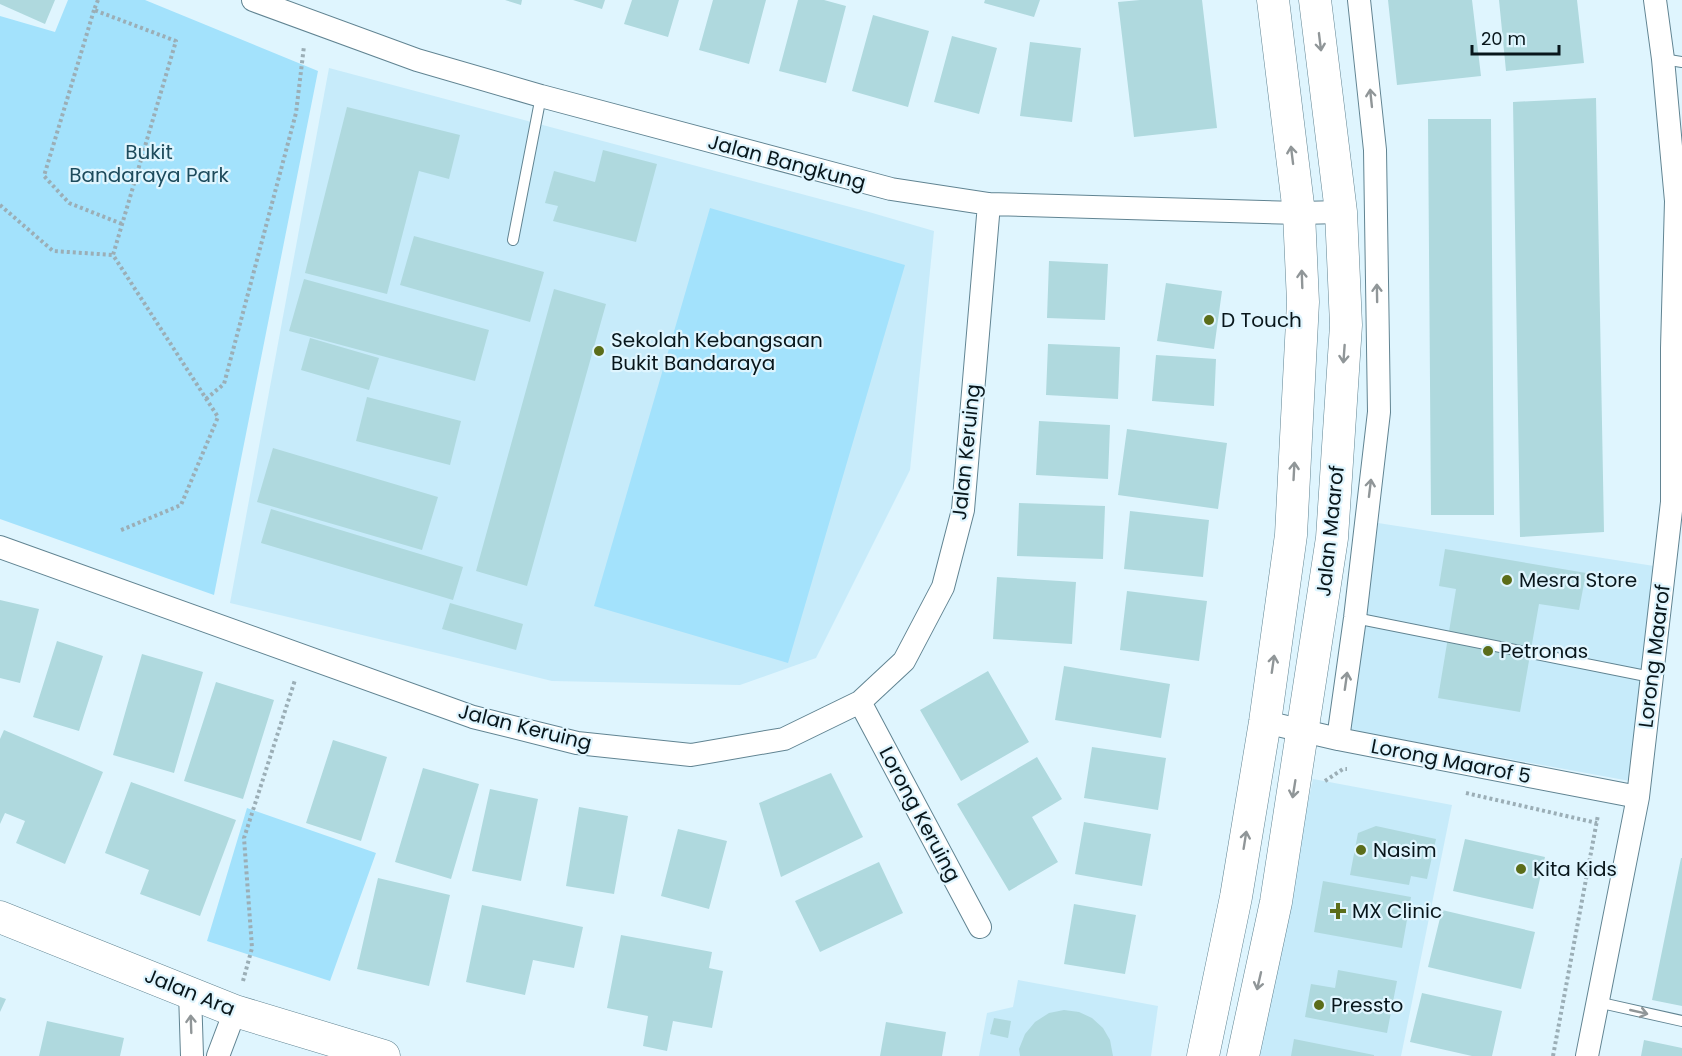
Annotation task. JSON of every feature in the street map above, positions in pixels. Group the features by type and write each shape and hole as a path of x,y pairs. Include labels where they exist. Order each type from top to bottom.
{"main road":[{"name":"Jalan Maarof","path":"1203,1056 1236,897 1291,535 1303,302 1299,213 1273,0"},
{"name":"Jalan Maarof","path":"1243,1056 1276,902 1332,538 1346,325 1341,212 1315,0"},
{"name":"Jalan Ara","path":"0,917 235,1011 384,1056"}],"street":[{"name":"Jalan Bangkung","path":"253,0 417,60 541,96 891,189 989,204 1299,213 1341,212"},
{"name":"Jalan Maarof","path":"1338,739 1355,618 1378,412 1375,150 1359,0"},
{"name":"Lorong Maarof","path":"1587,1056 1638,797 1652,677 1677,503 1679,201 1672,61 1656,0"},
{"name":"Jalan Keruing","path":"0,547 473,717 577,743 691,755 784,739 860,702 904,661 943,587 963,510 989,204"},
{"name":"Lorong Keruing","path":"860,702 980,927"},
{"name":"Lorong Maarof 5","path":"1264,722 1338,739 1638,797"},
{"path":"190,992 192,1056"},
{"path":"218,1056 235,1011"}],"lane":[{"path":"513,240 541,96"},
{"path":"1355,618 1652,677"},
{"path":"1597,1002 1682,1021"}],"path":[{"path":"98,0 44,176 69,203 122,224"},
{"path":"94,10 176,41 113,255 218,417 181,505 119,531"},
{"path":"206,399 224,384 296,113 308,21"},
{"path":"0,205 53,250 113,255"},
{"path":"235,1011 252,948 243,838 304,655"},
{"path":"1319,786 1342,769 1353,771"},
{"path":"1553,1056 1603,790"},
{"path":"1462,792 1597,823"}],"shaded area":[{"name":"Sekolah Kebangsaan Bukit Bandaraya","path":"329,68 934,231 910,470 816,658 740,685 552,681 230,603"},
{"path":"1378,523 1654,566 1630,781 1350,730"},
{"path":"1313,779 1452,805 1401,1056 1253,1056"},
{"path":"1018,980 1158,1006 1151,1056 979,1056 987,1013 1013,1007"}],"green space":[{"name":"Bukit Bandaraya Park","path":"68,0 145,0 318,71 214,595 0,519 0,16 55,32"},
{"path":"710,208 905,265 788,663 594,606"},
{"path":"247,808 376,853 330,981 207,941"}],"building":[{"path":"0,0 55,0 45,24 0,4"},
{"path":"505,0 522,0 521,5"},
{"path":"573,0 605,0 602,9"},
{"path":"632,0 679,0 668,37 624,24"},
{"path":"713,0 766,0 749,64 699,50"},
{"path":"798,0 824,0 846,6 826,83 779,71"},
{"path":"985,0 1040,0 1034,17 984,3"},
{"path":"1202,0 1217,128 1134,137 1118,2"},
{"path":"1388,0 1472,0 1481,76 1397,85"},
{"path":"1499,0 1577,0 1584,63 1506,71"},
{"path":"873,15 929,31 908,107 852,91"},
{"path":"952,36 997,48 979,114 934,102"},
{"path":"1030,42 1081,48 1072,122 1020,116"},
{"path":"1596,98 1604,532 1520,537 1513,102"},
{"path":"347,107 460,135 449,179 419,171 387,294 305,273"},
{"path":"1428,119 1491,119 1494,515 1431,515"},
{"path":"603,150 657,164 636,242 553,221 558,206 545,203 554,171 595,182"},
{"path":"414,236 544,272 530,322 400,285"},
{"path":"1049,261 1108,264 1105,320 1047,318"},
{"path":"304,279 489,330 475,381 289,331"},
{"path":"1166,283 1222,291 1214,349 1157,341"},
{"path":"554,289 606,304 527,586 476,571"},
{"path":"310,338 379,358 369,390 301,370"},
{"path":"1048,344 1120,347 1118,399 1046,395"},
{"path":"1156,355 1216,359 1214,406 1152,401"},
{"path":"367,397 461,421 450,465 356,441"},
{"path":"1039,421 1110,425 1108,479 1036,475"},
{"path":"1127,429 1227,443 1218,509 1118,495"},
{"path":"273,448 438,497 422,550 257,502"},
{"path":"1019,503 1105,506 1103,559 1017,556"},
{"path":"271,509 463,567 453,600 261,543"},
{"path":"1130,511 1209,520 1203,577 1124,569"},
{"name":"Petronas","path":"1445,549 1586,573 1579,610 1539,604 1520,712 1438,698 1456,589 1439,586"},
{"path":"997,577 1076,582 1072,644 993,639"},
{"path":"1127,591 1207,601 1199,661 1120,650"},
{"path":"0,600 39,609 20,683 0,678"},
{"path":"450,603 523,624 516,650 442,629"},
{"path":"57,641 103,656 79,731 33,717"},
{"path":"142,654 203,672 174,773 113,755"},
{"path":"1064,666 1170,684 1161,738 1055,720"},
{"path":"988,671 1029,742 961,781 920,710"},
{"path":"216,682 274,700 243,799 184,781"},
{"path":"4,730 103,772 65,864 16,843 25,821 5,813 0,824 0,739"},
{"path":"333,740 387,757 361,841 306,823"},
{"path":"1092,747 1166,758 1158,810 1084,798"},
{"path":"1037,757 1062,799 1032,817 1058,862 1009,891 957,804"},
{"path":"423,768 479,784 451,879 395,862"},
{"path":"831,773 863,837 781,877 759,803"},
{"path":"131,782 236,820 200,916 140,894 149,870 105,853"},
{"path":"490,789 538,799 521,881 472,871"},
{"path":"579,807 628,816 614,894 566,886"},
{"path":"1084,822 1151,834 1142,886 1075,874"},
{"path":"1376,826 1436,839 1427,879 1411,876 1409,885 1350,875 1358,833"},
{"path":"678,829 727,841 709,909 661,896"},
{"path":"1465,839 1545,857 1533,909 1453,891"},
{"path":"1682,858 1682,1006 1652,1000"},
{"path":"879,862 903,913 820,952 795,901"},
{"path":"378,878 450,895 429,986 357,969"},
{"path":"1323,881 1411,897 1402,948 1314,932"},
{"path":"1074,904 1136,915 1125,974 1064,964"},
{"path":"482,905 583,927 574,968 533,960 525,995 466,982"},
{"path":"1442,910 1535,932 1521,989 1428,967"},
{"path":"621,935 712,952 709,968 723,971 712,1028 673,1021 667,1051 643,1046 648,1016 607,1008"},
{"path":"1338,970 1397,981 1387,1033 1305,1017 1311,984 1335,988"},
{"path":"1422,993 1502,1011 1492,1056 1472,1056 1410,1042"},
{"path":"0,997 6,999 0,1012"},
{"path":"1064,1010 1079,1012 1092,1018 1103,1028 1110,1040 1113,1056 1020,1056 1019,1049 1025,1034 1035,1022 1049,1013"},
{"path":"994,1018 1011,1021 1008,1038 990,1034"},
{"path":"47,1021 124,1038 120,1056 39,1056"},
{"path":"886,1022 946,1032 942,1056 880,1056"},
{"path":"1294,1039 1374,1055 1374,1056 1291,1056"},
{"path":"1644,1040 1682,1048 1682,1056 1641,1056"}],"place":[{"name":"D Touch","path":"1209,320"},
{"name":"Sekolah Kebangsaan Bukit Bandaraya","path":"599,351"},
{"name":"Mesra Store","path":"1507,580"},
{"name":"Petronas","path":"1488,651"},
{"name":"Nasim","path":"1361,850"},
{"name":"Kita Kids","path":"1521,869"},
{"name":"MX Clinic","path":"1338,911"},
{"name":"Pressto","path":"1319,1005"}]}
